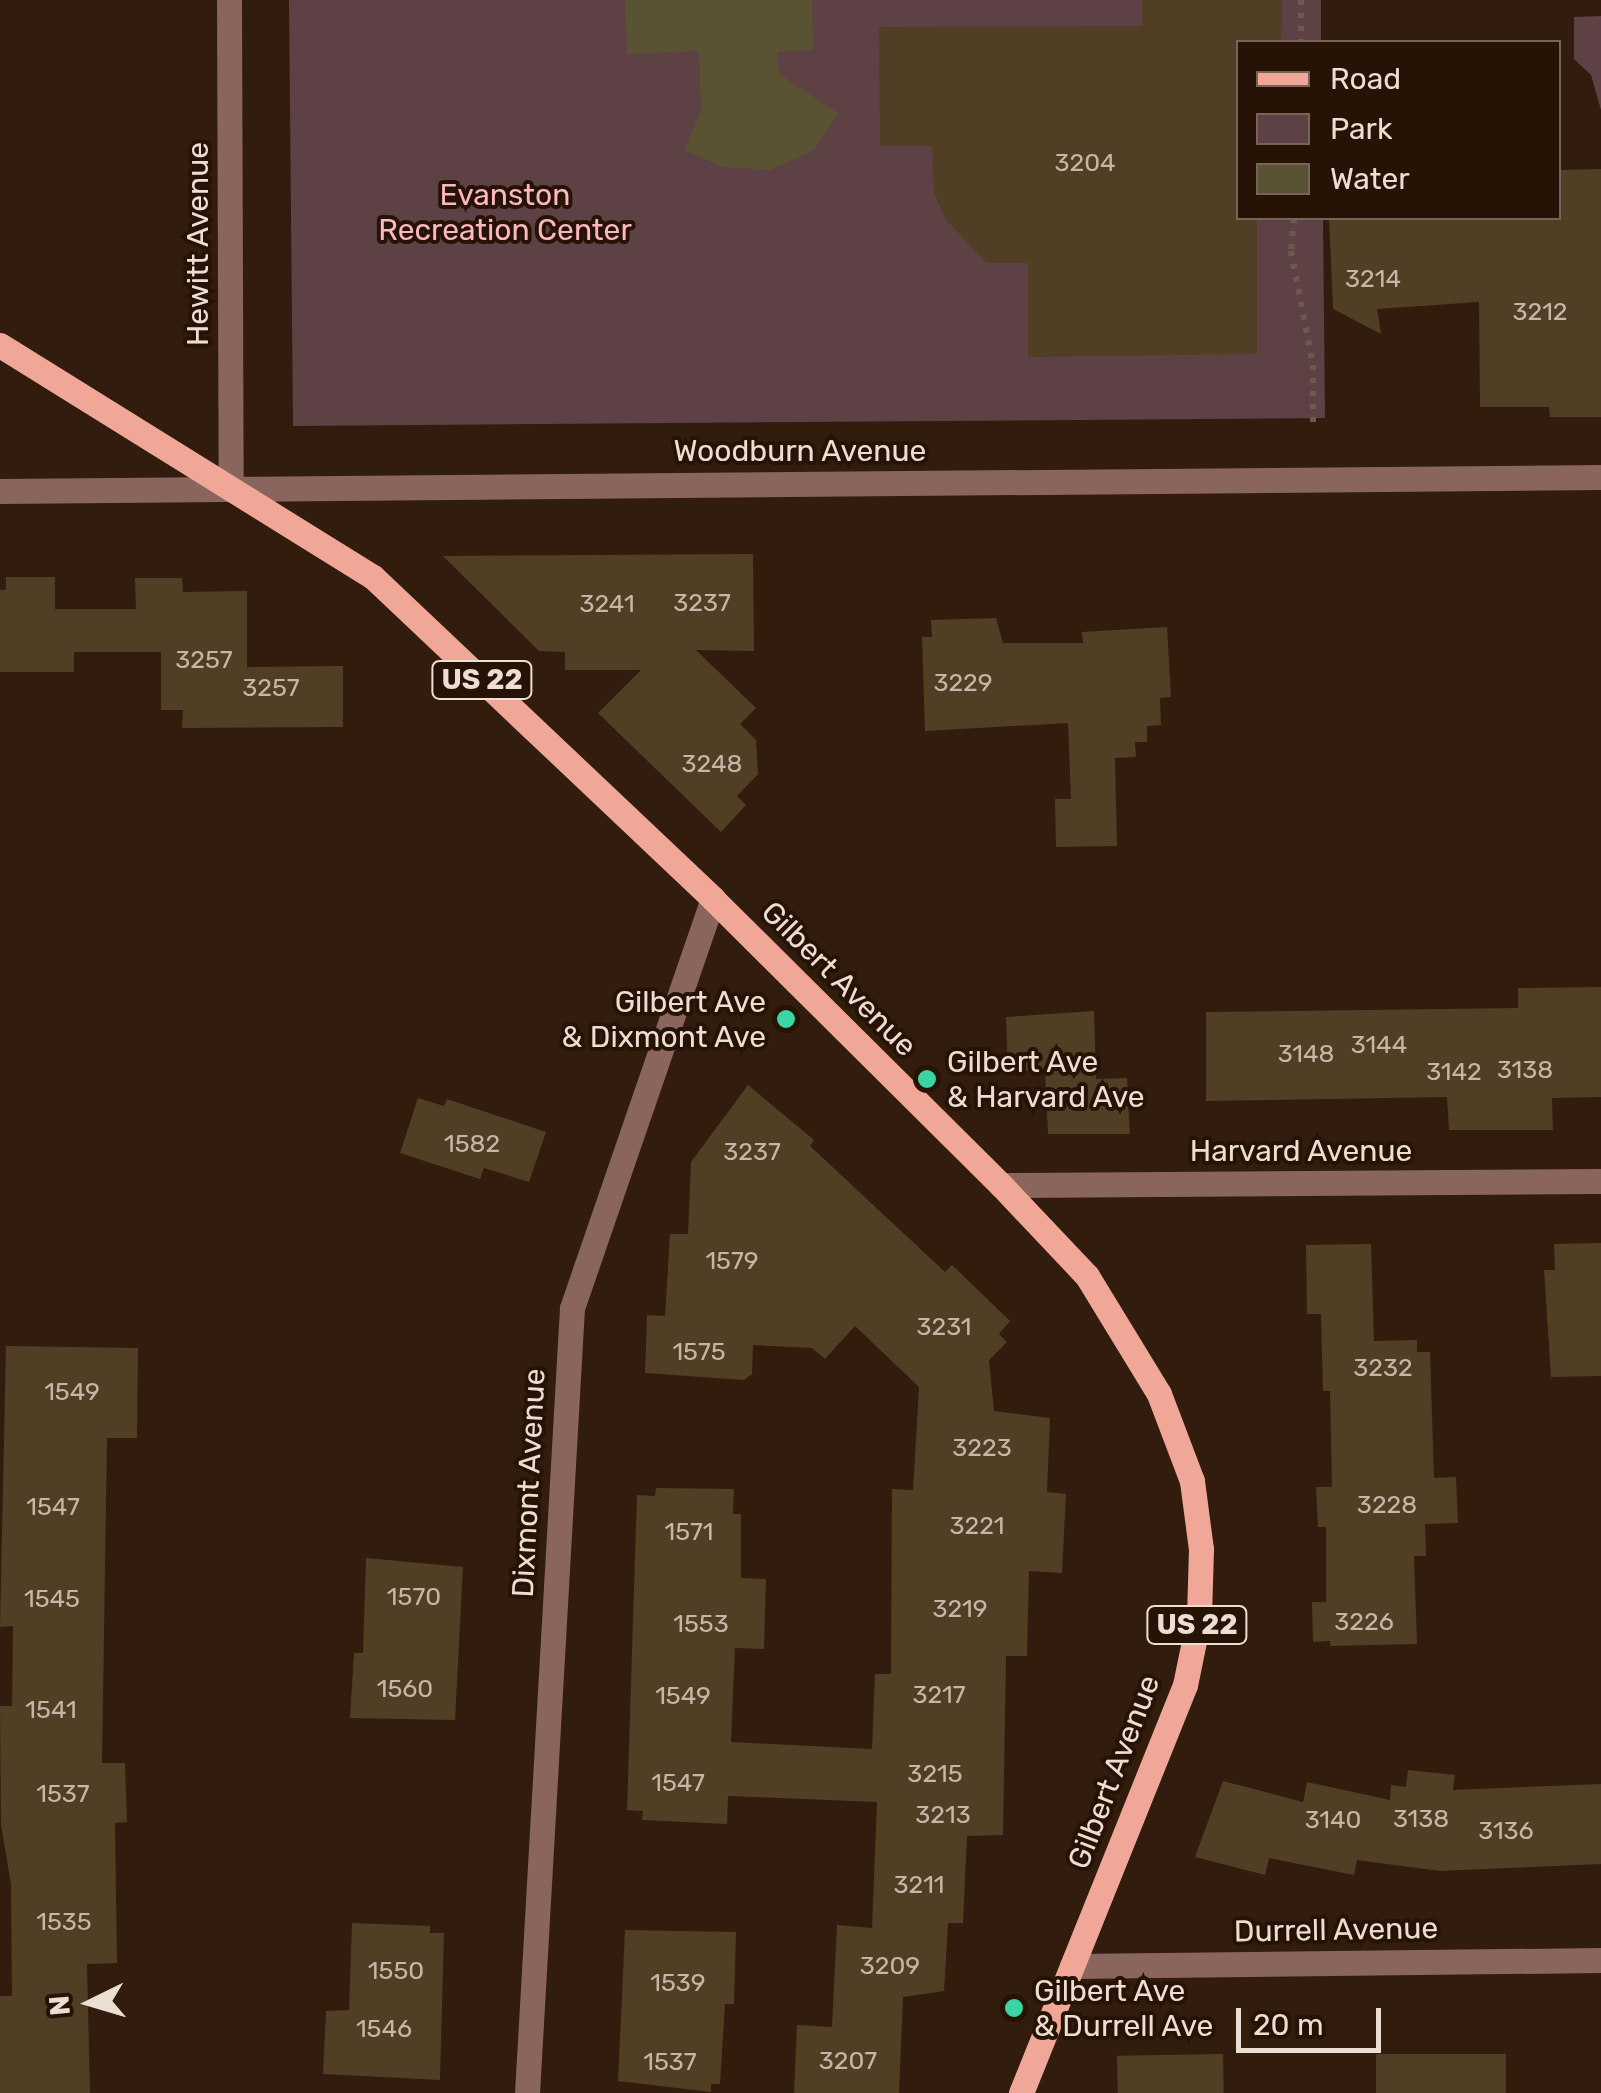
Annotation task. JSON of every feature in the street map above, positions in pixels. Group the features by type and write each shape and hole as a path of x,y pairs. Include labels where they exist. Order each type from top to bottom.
{"main road":[{"name":"US 22","path":"0,345 230,487"},
{"name":"Gilbert Avenue","path":"230,487 372,577 712,899 1087,1276 1159,1394 1192,1480 1201,1549 1199,1617 1185,1685 1021,2093"}],"street":[{"name":"Hewitt Avenue","path":"230,0 230,487"},
{"name":"Woodburn Avenue","path":"0,491 1601,478"},
{"name":"Dixmont Avenue","path":"527,2093 572,1308 712,899"},
{"name":"Harvard Avenue","path":"1001,1186 1601,1181"},
{"name":"Durrell Avenue","path":"1072,1966 1601,1960"}],"path":[{"path":"1301,0 1301,40"},
{"path":"1294,220 1291,252 1314,365 1314,430"}],"green space":[{"name":"Evanston Recreation Center","path":"289,0 1321,0 1321,40 1236,40 1236,220 1323,220 1325,418 293,426"},
{"path":"1601,16 1601,110 1591,75 1574,59 1574,17"}],"water":[{"path":"625,0 812,0 813,50 777,52 779,74 838,113 815,149 770,170 723,167 684,150 701,111 699,51 627,54"}],"building":[{"path":"1142,0 1282,0 1281,40 1236,40 1236,220 1257,220 1257,354 1028,357 1028,263 987,263 946,220 934,193 932,146 880,146 879,27 1142,26"},
{"path":"1601,169 1601,417 1550,417 1549,407 1480,407 1479,302 1377,309 1381,334 1333,309 1329,220 1561,220 1561,170"},
{"path":"753,554 754,651 696,650 756,708 740,724 756,740 758,774 737,796 746,805 721,832 598,713 641,670 565,670 565,652 539,651 443,556"},
{"path":"6,577 55,577 55,609 136,609 135,578 182,578 183,592 247,591 247,667 343,666 343,727 182,728 183,710 161,710 161,652 74,652 74,672 0,672 0,590 6,590"},
{"path":"996,618 1003,643 1083,643 1082,632 1167,627 1171,697 1160,698 1161,725 1147,726 1147,742 1135,742 1136,757 1115,758 1117,846 1056,847 1055,799 1071,799 1068,723 925,731 922,637 932,637 931,620"},
{"path":"1601,987 1601,1097 1552,1098 1553,1130 1449,1130 1447,1097 1206,1101 1206,1012 1518,1008 1518,988"},
{"path":"1094,1011 1096,1079 1127,1078 1130,1134 1048,1134 1045,1072 1008,1069 1006,1017"},
{"path":"748,1085 814,1140 810,1146 945,1272 952,1265 1010,1321 999,1334 1007,1342 989,1360 994,1411 1050,1418 1047,1492 1066,1494 1062,1573 1029,1571 1027,1656 1006,1656 1003,1835 967,1836 963,1923 948,1923 944,1991 903,1997 899,2093 794,2093 797,2025 832,2027 837,1925 872,1928 877,1802 728,1796 727,1824 642,1820 643,1811 627,1810 637,1495 655,1496 656,1488 734,1489 733,1514 741,1514 741,1578 766,1579 764,1649 735,1648 731,1742 872,1749 875,1674 891,1674 892,1489 913,1490 919,1387 855,1326 825,1359 812,1348 753,1345 752,1374 744,1380 645,1373 647,1315 665,1316 670,1234 688,1234 691,1162"},
{"path":"418,1098 444,1106 447,1099 546,1132 529,1182 484,1168 480,1179 400,1153"},
{"path":"1601,1243 1601,1376 1551,1377 1544,1270 1555,1270 1554,1244"},
{"path":"1371,1244 1374,1341 1417,1340 1417,1352 1430,1352 1434,1478 1456,1477 1458,1523 1425,1524 1426,1556 1414,1556 1417,1644 1330,1646 1330,1641 1313,1642 1312,1602 1326,1602 1326,1527 1318,1527 1316,1487 1332,1487 1330,1391 1323,1391 1321,1314 1307,1314 1306,1245"},
{"path":"6,1346 138,1348 137,1438 107,1438 102,1763 125,1763 127,1822 115,1823 117,1963 87,1964 90,2093 0,2093 0,1996 12,1996 11,1884 1,1825 0,1706 12,1706 13,1626 0,1627"},
{"path":"366,1558 463,1567 455,1720 350,1718 354,1653 363,1653"},
{"path":"1408,1770 1455,1775 1453,1790 1601,1784 1601,1864 1440,1871 1357,1860 1354,1875 1269,1858 1265,1875 1195,1857 1223,1781 1303,1802 1307,1782 1390,1800 1391,1785 1406,1787"},
{"path":"352,1923 430,1926 430,1933 444,1933 440,2080 323,2074 326,2011 349,2010"},
{"path":"625,1930 736,1932 734,2004 725,2004 720,2084 711,2084 711,2092 618,2081"},
{"path":"1223,2054 1224,2093 1118,2093 1117,2056"},
{"path":"1376,2054 1506,2054 1506,2093 1376,2093"}],"place":[{"name":"Gilbert Ave & Dixmont Ave","path":"786,1019"},
{"name":"Gilbert Ave & Harvard Ave","path":"927,1079"},
{"name":"Gilbert Ave & Durrell Ave","path":"1014,2008"}]}
